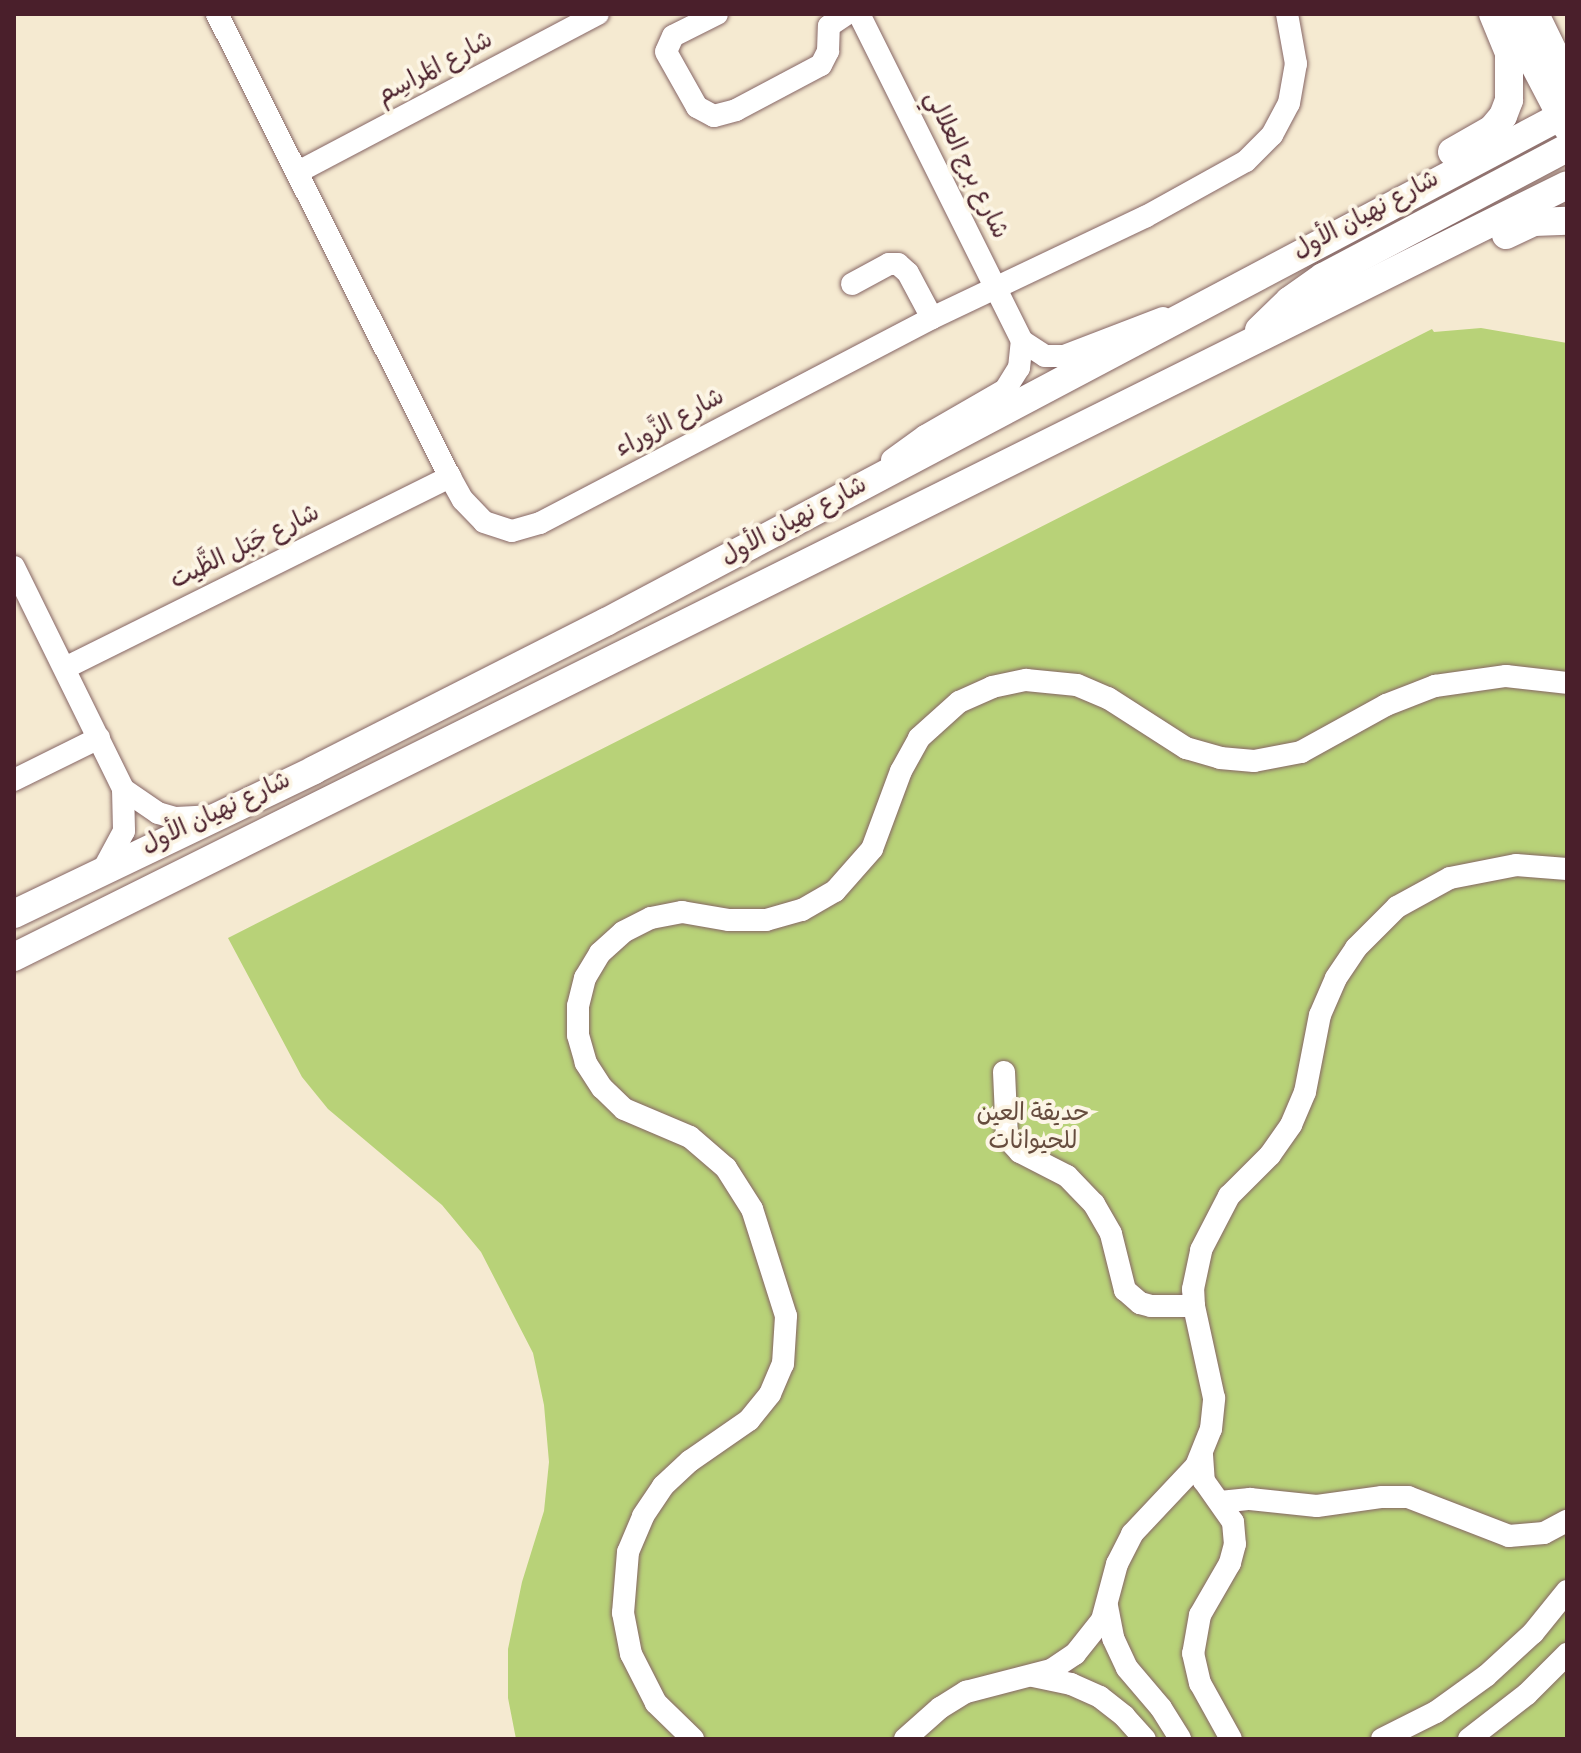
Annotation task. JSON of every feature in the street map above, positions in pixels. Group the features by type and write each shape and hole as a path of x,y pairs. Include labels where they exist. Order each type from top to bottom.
{"main road":[{"path":"1387,206 1429,167 1492,129 1503,116 1509,100 1511,61 1505,38 1493,14"},
{"path":"1507,14 1566,119"},
{"path":"1535,14 1567,80"},
{"path":"1546,14 1559,41 1567,46"},
{"name":"شارع نهيان الأول","path":"14,914 606,622 1387,206 1566,119"},
{"path":"1246,346 1274,315 1323,277 1567,148"},
{"name":"شارع نهيان الأول","path":"14,957 1567,185"},
{"path":"1410,263 1461,255 1534,222 1567,221"}],"street":[{"name":"شارع الزَّوراء","path":"217,14 463,500 484,522 512,531 527,529 932,318 1145,217 1231,171 1261,150 1282,120 1294,84 1295,44 1287,14"},
{"name":"شارع المَراسِم","path":"298,172 598,14"},
{"path":"717,14 673,36 666,52 697,107 714,116 736,110 821,65 828,51 829,26 847,14"},
{"name":"شارع برج العلالي","path":"859,14 1022,341"},
{"path":"852,284 889,264 898,264 908,273 932,318"},
{"path":"868,485 909,446 1005,390 1019,368 1022,341 1045,356 1064,356 1131,327 1184,313"},
{"name":"شارع جَبَل الظَّيت","path":"65,668 450,477"},
{"path":"14,567 123,789 124,831 104,868"},
{"path":"693,1739 656,1703 631,1654 623,1613 628,1552 643,1516 663,1486 690,1461 749,1420 770,1394 783,1364 786,1316 752,1209 726,1168 690,1137 624,1109 602,1088 586,1063 578,1035 578,1006 585,978 600,953 623,932 651,918 682,912 729,920 766,920 802,910 835,891 872,849 901,771 919,738 959,702 992,687 1035,680 1077,685 1108,698 1186,748 1220,758 1254,761 1301,752 1386,705 1435,686 1506,676 1567,683"},
{"path":"14,780 99,738"},
{"path":"123,789 141,804 176,818 219,815"},
{"path":"905,1739 940,1708 966,1692 1000,1680 1051,1670 1075,1654 1094,1632 1107,1605 1117,1564 1128,1541 1142,1520 1189,1475 1202,1455 1211,1429 1214,1398 1194,1306 1196,1269 1208,1231 1229,1196 1270,1155 1291,1125 1305,1092 1315,1036 1328,995 1345,963 1368,933 1412,896 1450,878 1516,865 1567,869"},
{"path":"1004,1072 1004,1125 1010,1143 1067,1176 1094,1204 1114,1244 1125,1290 1140,1303 1151,1306 1194,1306"},
{"path":"1202,1455 1204,1481 1233,1522 1235,1544 1230,1563 1200,1615 1193,1653 1200,1683 1231,1739"},
{"path":"1166,1498 1250,1499 1317,1506 1382,1497 1408,1497 1509,1536 1544,1533 1567,1521"},
{"path":"1382,1739 1436,1712 1486,1676 1533,1633 1567,1591"},
{"path":"1107,1605 1113,1638 1127,1668 1161,1708 1180,1739"},
{"path":"1469,1739 1527,1694 1567,1654"},
{"path":"1032,1676 1071,1684 1100,1697 1124,1716 1145,1739"}],"green space":[{"name":"حديقة العين للحيوانات","path":"1481,328 1567,343 1567,1739 516,1739 508,1698 508,1649 522,1582 544,1511 549,1462 544,1405 533,1353 481,1252 442,1205 328,1109 302,1077 228,938 1432,329 1434,332"}]}
